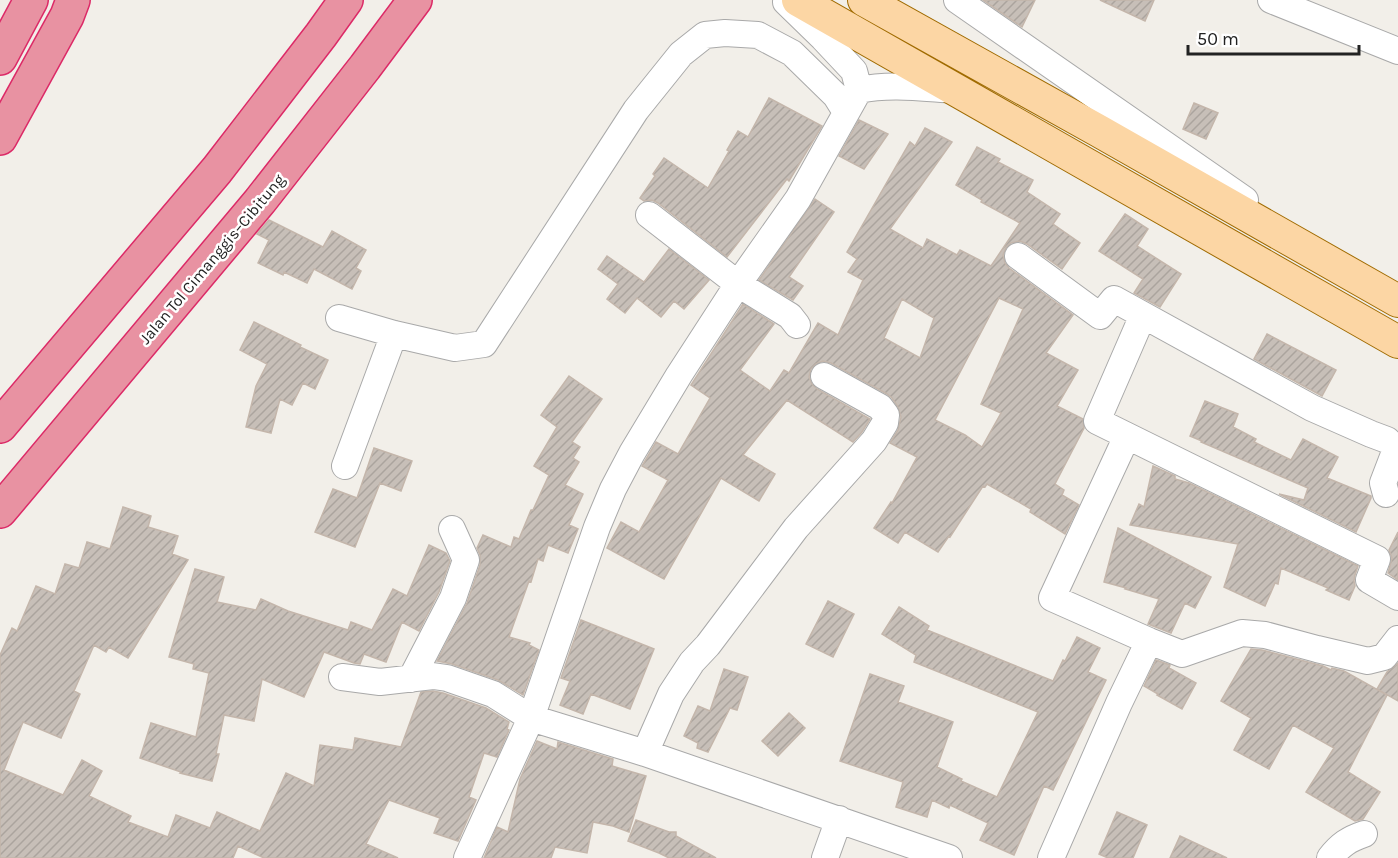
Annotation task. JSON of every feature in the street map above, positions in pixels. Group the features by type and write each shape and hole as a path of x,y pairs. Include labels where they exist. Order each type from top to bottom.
{"highway":[{"path":"0,58 31,0"},
{"path":"0,138 67,16 73,0"},
{"path":"0,426 217,170 346,0"},
{"name":"Jalan Tol Cimanggis–Cibitung","path":"0,511 261,201 416,0"},
{"path":"0,419 58,358"}],"main road":[{"path":"798,0 1398,342"},
{"path":"864,0 1398,300"}],"street":[{"path":"467,858 531,718 597,527 613,489 673,385 738,284 798,199 859,90 854,71 784,0"},
{"path":"957,0 1358,278"},
{"path":"1271,0 1398,51"},
{"path":"339,318 455,348 484,344 636,110 681,54 705,35 725,33 758,35 792,53 836,96 846,112"},
{"path":"859,90 873,87 958,90"},
{"path":"649,215 738,284 790,316 797,325"},
{"path":"1018,256 1100,316 1114,299 1312,408 1387,440 1396,449 1383,483 1386,494"},
{"path":"1143,315 1097,421 1377,559 1369,580 1398,597"},
{"path":"345,466 394,333"},
{"path":"645,753 671,694 692,662 708,645 796,528 874,441 885,423 886,415 880,407 824,376"},
{"path":"1127,436 1052,598 1182,654 1242,633 1265,635 1368,661 1384,657 1398,639"},
{"path":"411,679 453,598 466,560 452,529"},
{"path":"1051,858 1119,703 1149,641"},
{"path":"342,676 380,682 433,676 447,678 493,694 531,718 645,753 949,858"},
{"path":"825,858 839,819"},
{"path":"1330,858 1338,847 1350,838 1364,834"}],"building":[{"path":"983,0 1035,0 1022,27"},
{"path":"1100,0 1154,0 1145,21"},
{"path":"769,98 822,126 789,181 787,179 727,257 658,203 652,200 644,201 640,198 664,158 708,188 738,131 748,137"},
{"path":"1194,103 1218,113 1206,139 1183,129"},
{"path":"859,120 888,134 864,169 839,156"},
{"path":"925,128 952,142 890,229 923,248 927,239 957,255 960,250 991,266 1020,223 981,202 982,200 956,185 977,147 1000,159 998,162 1033,180 1027,192 1060,214 1053,224 1080,243 1062,269 1020,241 1011,243 1003,255 1009,268 1073,315 1046,353 1078,370 1057,406 1083,419 1084,428 1055,484 1064,490 1062,495 1079,505 1065,534 1030,512 1031,509 987,484 983,486 938,552 905,532 898,543 874,528 892,503 917,457 890,443 898,430 901,417 892,398 831,363 823,361 811,369 809,377 812,384 870,419 853,442 787,400 743,455 775,474 759,501 721,478 664,579 607,548 621,522 639,532 668,480 642,466 656,442 678,454 710,398 691,385 743,304 774,324 740,370 770,391 784,370 789,373 818,323 838,335 863,280 848,272 857,259 847,252 910,142 915,146","holes":["999,298 1023,309 981,404 1001,413 982,447 965,435 935,420","902,299 934,318 920,358 884,338"]},
{"path":"815,199 834,212 789,277 803,286 793,300 759,280"},
{"path":"1125,214 1148,229 1137,246 1181,274 1160,307 1134,293 1143,279 1099,251"},
{"path":"269,220 323,247 332,231 366,250 356,268 361,271 352,289 314,269 307,283 258,263 269,240 257,234"},
{"path":"669,249 709,280 684,309 674,301 661,317 637,298 625,313 607,299 618,284 598,269 607,256 644,282"},
{"path":"254,322 328,360 315,389 303,383 292,405 280,399 271,433 246,427 256,386 267,364 240,350"},
{"path":"1267,334 1336,370 1322,396 1254,359"},
{"path":"569,376 602,399 572,442 580,447 573,458 579,462 565,485 583,494 569,525 578,529 568,553 548,545 543,561 538,559 509,637 530,643 529,645 539,650 523,695 498,680 437,661 467,603 480,565 477,548 483,535 511,547 514,537 519,539 531,510 533,510 549,475 534,466 557,427 541,415"},
{"path":"1205,401 1238,414 1233,427 1256,439 1254,442 1291,460 1303,439 1338,457 1327,478 1371,496 1356,532 1279,494 1304,500 1308,488 1190,436"},
{"path":"374,448 412,461 401,491 380,483 355,547 315,532 333,489 357,498"},
{"path":"1153,466 1175,476 1175,479 1189,483 1358,566 1355,586 1349,600 1326,590 1328,588 1281,568 1278,584 1275,583 1265,606 1224,587 1238,544 1130,525 1139,504 1144,507"},
{"path":"123,507 151,516 148,527 178,536 172,554 188,560 128,658 109,647 106,652 94,645 74,691 80,694 61,738 23,722 4,770 63,795 82,760 102,771 89,796 131,816 128,822 168,837 176,815 210,828 217,812 260,831 286,773 314,786 320,745 353,750 355,738 401,747 421,692 433,691 486,708 509,722 507,729 509,730 497,757 484,753 469,797 476,800 458,841 434,833 440,818 389,800 366,844 398,858 264,858 238,846 233,858 0,858 0,655 12,628 17,631 36,586 55,594 65,564 79,568 87,542 110,549"},
{"path":"1118,528 1211,577 1195,608 1185,603 1171,633 1148,624 1159,599 1104,582"},
{"path":"1398,532 1398,580 1388,573 1392,558 1389,550"},
{"path":"429,545 446,553 450,561 439,592 419,631 402,622 386,662 364,654 360,664 324,652 304,697 262,679 254,721 224,715 216,754 219,754 212,781 180,773 140,758 151,723 196,737 209,673 193,669 194,664 169,657 195,569 224,577 217,602 256,610 261,599 288,611 348,630 351,622 372,630 393,589 407,596"},
{"path":"828,601 854,614 833,657 806,644"},
{"path":"899,607 929,626 927,630 1053,681 1077,637 1100,648 1088,672 1106,680 1053,790 1044,786 1014,855 980,840 988,823 950,805 949,808 932,800 927,817 896,807 903,782 840,761 870,674 904,686 898,702 953,722 937,767 997,797 1038,712 914,662 916,655 882,634"},
{"path":"581,620 654,649 630,709 591,694 583,714 560,705 570,681 561,678"},
{"path":"1251,649 1323,666 1331,670 1332,668 1344,671 1387,695 1348,772 1380,792 1363,819 1355,821 1306,792 1334,748 1293,725 1269,769 1234,750 1251,718 1221,701"},
{"path":"1156,660 1170,665 1169,668 1196,683 1182,709 1144,686"},
{"path":"1398,663 1398,701 1377,689 1387,672"},
{"path":"724,669 748,677 737,710 730,708 708,752 697,748 698,743 684,736 698,706 710,711"},
{"path":"789,713 805,728 778,756 762,741"},
{"path":"537,741 557,749 558,742 613,759 612,766 646,776 629,832 593,822 587,853 555,847 551,858 484,858 497,827 508,832 520,779"},
{"path":"1117,812 1147,825 1133,858 1108,858 1099,854"},
{"path":"636,820 669,832 676,832 676,836 716,858 669,858 628,841"},
{"path":"1180,836 1227,858 1170,858"}]}
